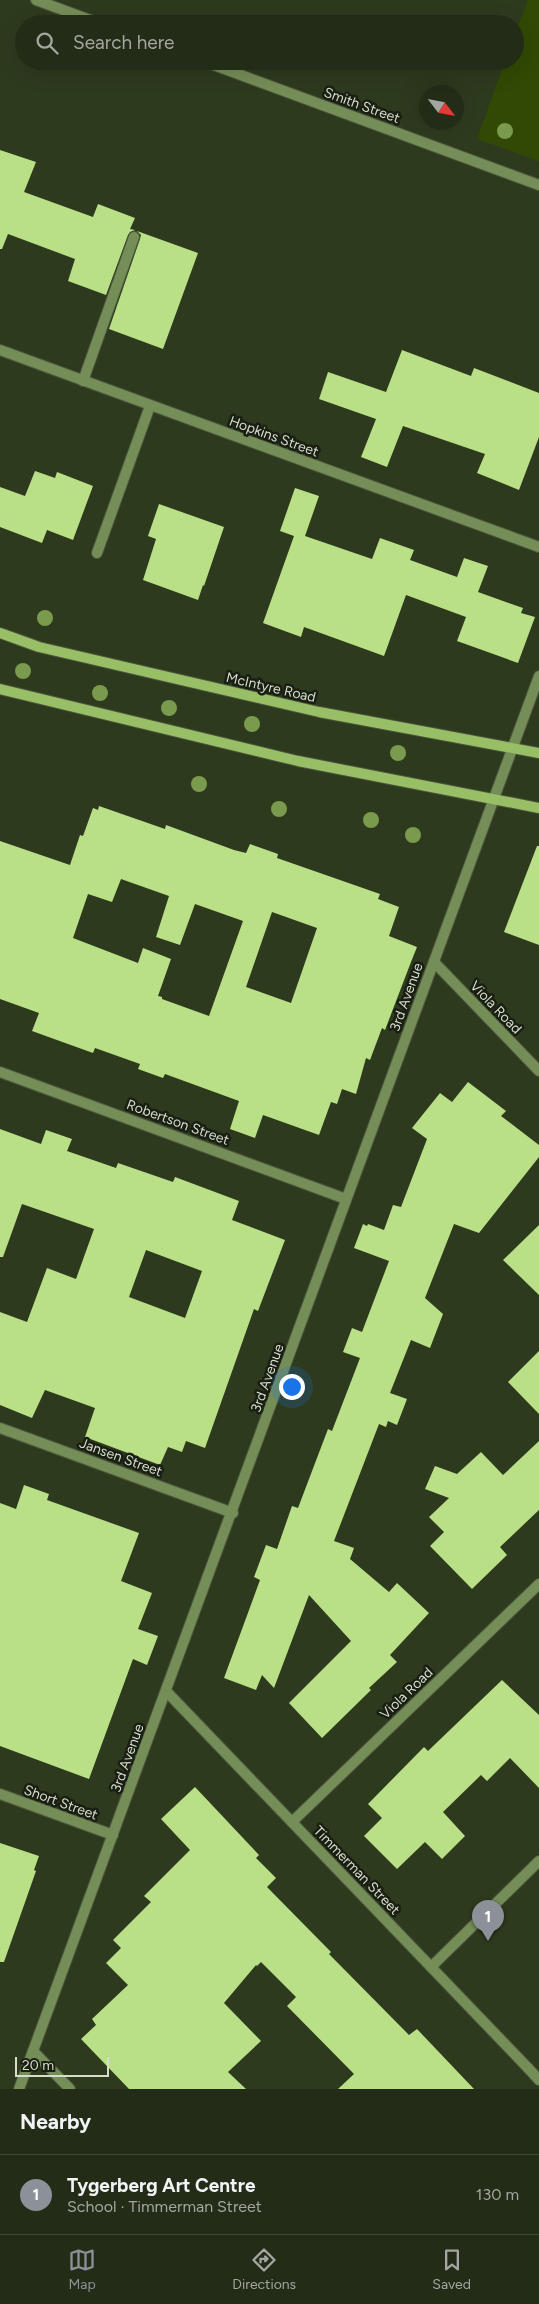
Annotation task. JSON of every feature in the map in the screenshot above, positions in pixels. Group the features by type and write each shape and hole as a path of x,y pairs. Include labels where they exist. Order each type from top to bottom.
{"main road":[{"name":"McIntyre Road","path":"0,634 38,647 319,712 539,753"},
{"path":"0,688 298,761 539,808"}],"street":[{"path":"36,0 77,15"},
{"name":"Smith Street","path":"228,70 539,184"},
{"path":"83,382 134,237"},
{"name":"Hopkins Street","path":"0,350 83,382 539,547"},
{"path":"98,553 150,406"},
{"name":"3rd Avenue","path":"19,2089 233,1513 346,1199 539,676"},
{"name":"Viola Road","path":"434,962 539,1071"},
{"name":"Robertson Street","path":"0,1072 346,1199"},
{"name":"Jansen Street","path":"0,1428 233,1513"},
{"name":"Viola Road","path":"292,1822 539,1584"},
{"name":"Timmerman Street","path":"166,1691 539,2080"},
{"name":"Short Street","path":"0,1794 113,1835"},
{"path":"431,1967 539,1861"},
{"path":"33,2051 70,2089"}],"green space":[{"path":"528,0 539,0 539,161 477,139 502,70 524,70 524,15 522,15"}],"building":[{"path":"0,150 36,162 24,192 93,217 98,204 135,218 130,229 135,230 128,235 106,295 68,281 75,259 8,234 2,249 0,249"},
{"path":"137,231 198,253 163,349 109,329 140,239 141,235"},
{"path":"402,350 471,376 474,368 539,393 539,437 519,490 477,473 485,454 403,426 387,467 361,457 376,419 319,399 328,372 386,392"},
{"path":"35,471 55,478 57,472 93,486 73,540 47,530 42,543 0,527 0,487 25,496"},
{"path":"295,488 319,496 305,536 372,559 380,538 414,550 410,560 457,577 464,558 488,566 478,592 523,608 521,613 535,617 518,663 457,641 466,617 406,595 384,656 304,627 301,637 263,623 294,536 280,531"},
{"path":"159,504 224,527 198,600 143,580 156,539 148,536"},
{"path":"99,806 165,829 166,825 246,853 250,844 278,854 277,858 380,894 378,899 399,907 389,936 417,947 385,1030 382,1028 370,1060 366,1058 356,1094 342,1089 337,1104 331,1102 319,1135 263,1115 255,1138 230,1129 239,1101 165,1074 163,1078 138,1069 140,1064 95,1048 93,1053 32,1031 39,1013 0,999 0,841 70,865 80,835 83,836 93,808 98,810","holes":["121,879 169,896 156,937 180,945 195,904 243,921 209,1016 158,996 171,959 143,948 138,963 73,938 88,894 112,902","272,912 317,928 291,1003 246,987"]},
{"path":"537,846 539,846 539,945 504,932"},
{"path":"468,1082 506,1111 501,1116 539,1145 539,1157 479,1233 454,1224 425,1298 443,1314 430,1348 411,1340 390,1393 407,1399 397,1425 388,1421 386,1427 379,1424 334,1541 354,1548 350,1559 389,1592 397,1583 429,1613 390,1655 397,1662 369,1688 371,1690 322,1738 289,1703 351,1641 309,1595 274,1688 262,1675 256,1690 224,1678 260,1580 254,1577 266,1545 277,1549 292,1506 298,1508 328,1429 332,1431 360,1358 343,1352 352,1328 362,1332 389,1261 354,1248 363,1224 384,1230 393,1205 401,1207 427,1139 412,1128 440,1093 452,1102"},
{"path":"0,1129 41,1144 46,1130 72,1139 67,1151 116,1168 118,1163 173,1182 175,1177 239,1201 232,1220 285,1240 258,1311 254,1309 205,1448 186,1441 182,1452 168,1447 160,1465 85,1437 95,1408 45,1390 32,1418 0,1405 0,1312 27,1322 47,1268 76,1279 94,1229 22,1204 3,1257 0,1257","holes":["146,1250 202,1271 185,1318 129,1297"]},
{"path":"539,1225 539,1295 503,1260"},
{"path":"539,1351 539,1414 508,1382"},
{"path":"539,1441 539,1510 500,1547 507,1555 472,1589 430,1546 444,1532 429,1517 449,1498 425,1489 435,1466 457,1474 481,1452 503,1475"},
{"path":"24,1485 49,1494 47,1500 139,1533 121,1581 152,1593 138,1629 158,1636 147,1665 133,1659 89,1779 0,1746 0,1503 16,1509"},
{"path":"502,1680 539,1715 539,1788 510,1758 487,1781 481,1775 443,1812 465,1836 442,1859 425,1842 397,1869 364,1836 382,1818 368,1804 424,1747 428,1751"},
{"path":"195,1787 259,1855 256,1858 276,1878 267,1887 331,1952 329,1954 409,2035 417,2029 474,2089 338,2089 354,2074 287,2006 296,1997 261,1962 256,1965 224,2003 261,2041 228,2072 246,2089 129,2089 81,2039 96,2025 92,2019 128,1985 106,1963 121,1948 113,1940 151,1902 144,1896 190,1850 161,1819"},
{"path":"0,1843 39,1856 34,1870 36,1871 4,1962 0,1962"}],"place":[{"name":"Tygerberg Art Centre","path":"488,1941"}]}
